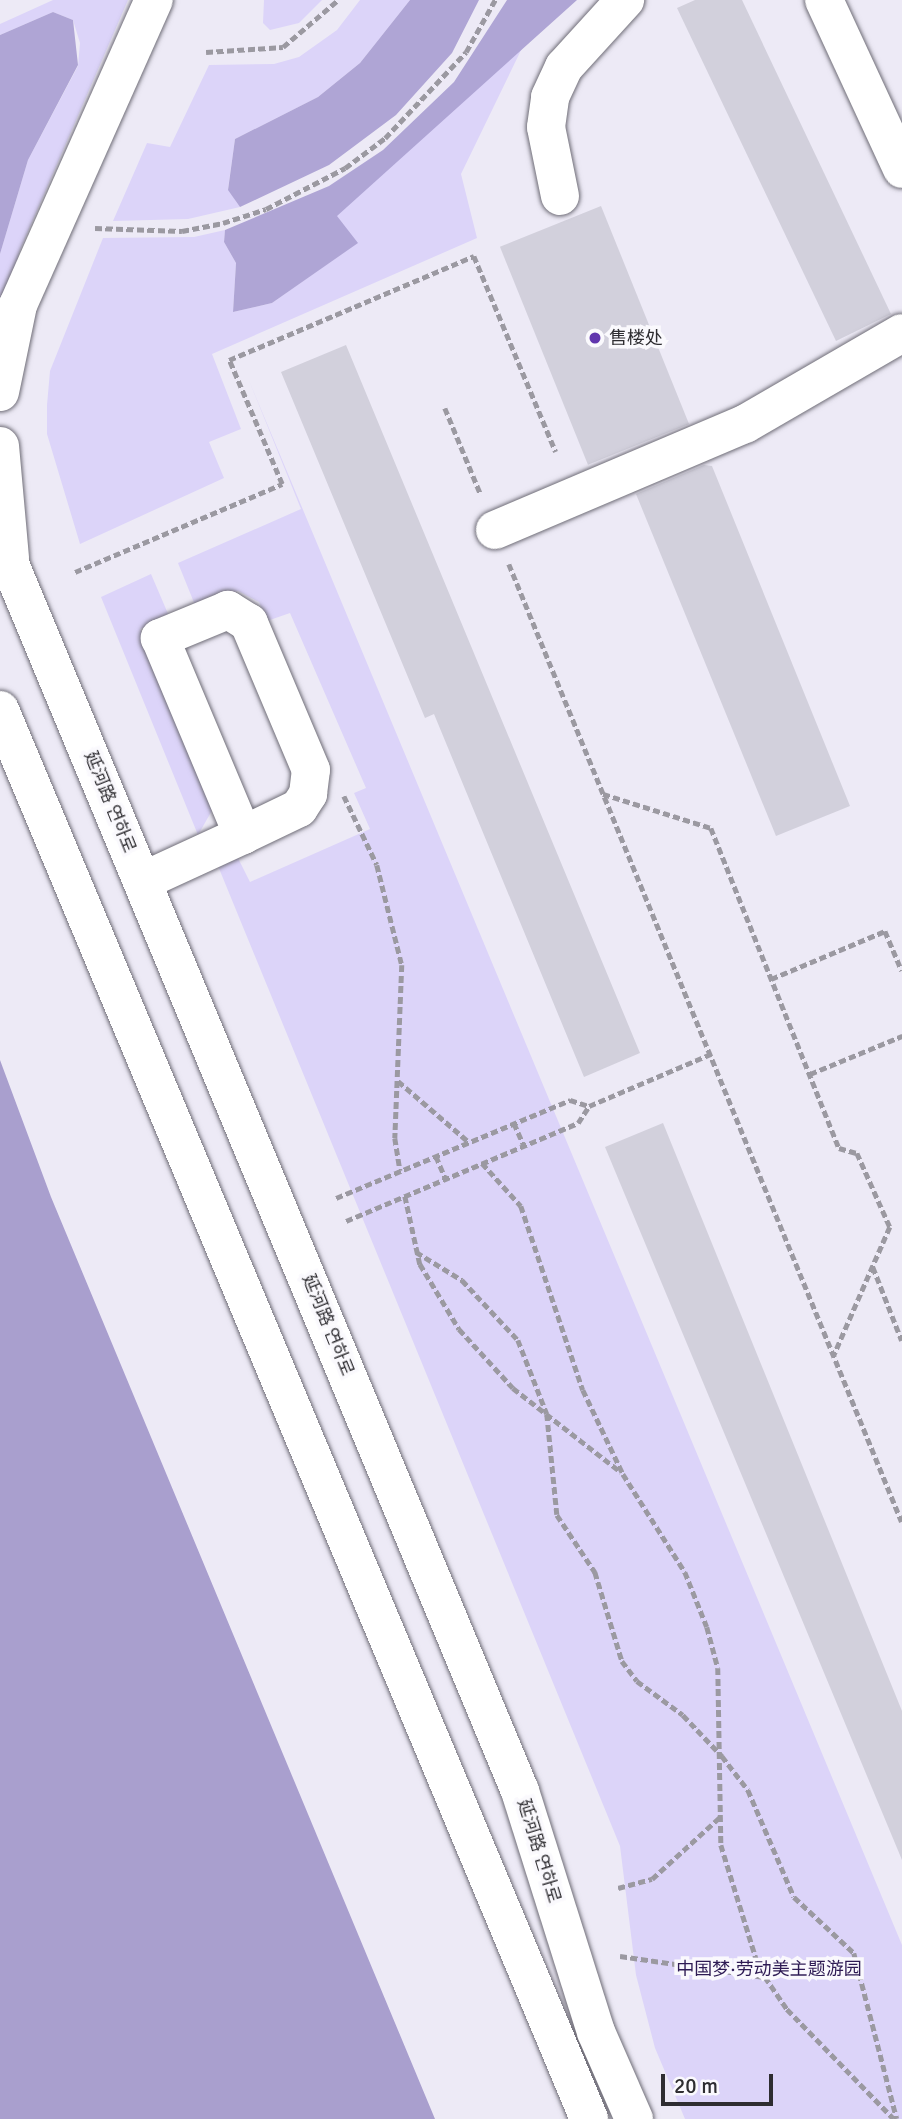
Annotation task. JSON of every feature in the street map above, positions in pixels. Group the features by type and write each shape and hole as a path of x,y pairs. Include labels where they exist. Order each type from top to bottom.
{"main road":[{"path":"0,392 18,305 154,0"},
{"path":"560,196 546,127 550,97 564,67 625,0"},
{"path":"824,0 902,169"},
{"path":"495,530 745,425 902,333"},
{"name":"延河路 연하로","path":"0,446 5,549 520,1791 596,2032 634,2119"},
{"path":"143,881 243,835 299,808 311,783 239,613 213,613 160,638 243,835"},
{"path":"0,710 589,2119"}],"path":[{"path":"206,52 283,47 338,0"},
{"path":"95,228 182,231 223,223 266,209 345,168 384,138 466,52 495,0"},
{"path":"75,572 282,484 229,360 474,256 556,452"},
{"path":"445,408 902,1522"},
{"path":"311,783 349,798 391,909 402,965 397,1080 400,1171"},
{"path":"603,794 711,828 839,1147 857,1153 890,1227 834,1356"},
{"path":"771,979 886,932 902,971"},
{"path":"810,1074 902,1036"},
{"path":"346,1221 578,1123 589,1106 710,1054"},
{"path":"397,1080 469,1142"},
{"path":"336,1198 570,1100 589,1106"},
{"path":"514,1124 524,1146"},
{"path":"436,1156 446,1179"},
{"path":"482,1163 521,1206 565,1346 623,1474 685,1572 707,1627 718,1668 722,1756 721,1816 729,1877 766,1978 787,2009 896,2119"},
{"path":"405,1196 416,1252 439,1300 486,1364 623,1474"},
{"path":"416,1252 497,1311 518,1340 547,1414 558,1515 596,1573 622,1661 637,1681 683,1714 722,1756 748,1790 794,1898 844,1939 862,1968 896,2119"},
{"path":"873,1266 902,1341"},
{"path":"618,1888 652,1880 721,1816"},
{"path":"620,1956 766,1978"}],"green space":[{"path":"53,0 128,0 20,250 0,316 0,254 28,160 78,66 80,43 73,20 53,12 0,35 0,24"},
{"path":"264,0 322,0 299,23 270,30 263,23"},
{"path":"360,0 410,0 360,63 318,97 235,139 228,189 240,207 188,219 113,221 147,143 170,147 209,65 274,64 299,57 337,30"},
{"path":"525,42 461,174 477,238 212,354 241,429 209,442 224,478 80,544 47,434 47,405 50,371 103,238 194,237 225,230 224,242 236,263 233,312 272,303 357,243 336,216"},
{"name":"中国梦·劳动美主题游园","path":"248,378 902,1945 902,2119 685,2119 655,2048 636,1975 620,1846 218,866 238,858 250,882 370,829 354,793 366,788 290,613 267,621 259,602 238,591 195,605 178,563 301,509"},
{"path":"151,574 169,616 140,629 214,807 198,835 101,597"}],"shaded area":[{"path":"410,0 479,0 452,53 396,115 329,165 240,207 228,190 235,139 318,97 360,63"},
{"path":"507,0 577,0 337,216 358,243 272,303 233,312 236,263 224,242 225,230 329,186 383,150 454,82"},
{"path":"53,12 73,20 78,65 28,160 0,254 0,35"},
{"path":"0,1060 51,1197 435,2119 0,2119"}],"building":[{"path":"695,0 742,0 891,314 836,341 677,8"},
{"name":"售楼处","path":"601,206 689,424 588,465 500,247"},
{"path":"346,345 640,1053 584,1077 434,714 425,718 281,372"},
{"path":"704,465 712,466 850,806 776,836 636,494"},
{"path":"663,1123 902,1711 902,1860 605,1147"}],"place":[{"name":"售楼处","path":"595,338"}]}
